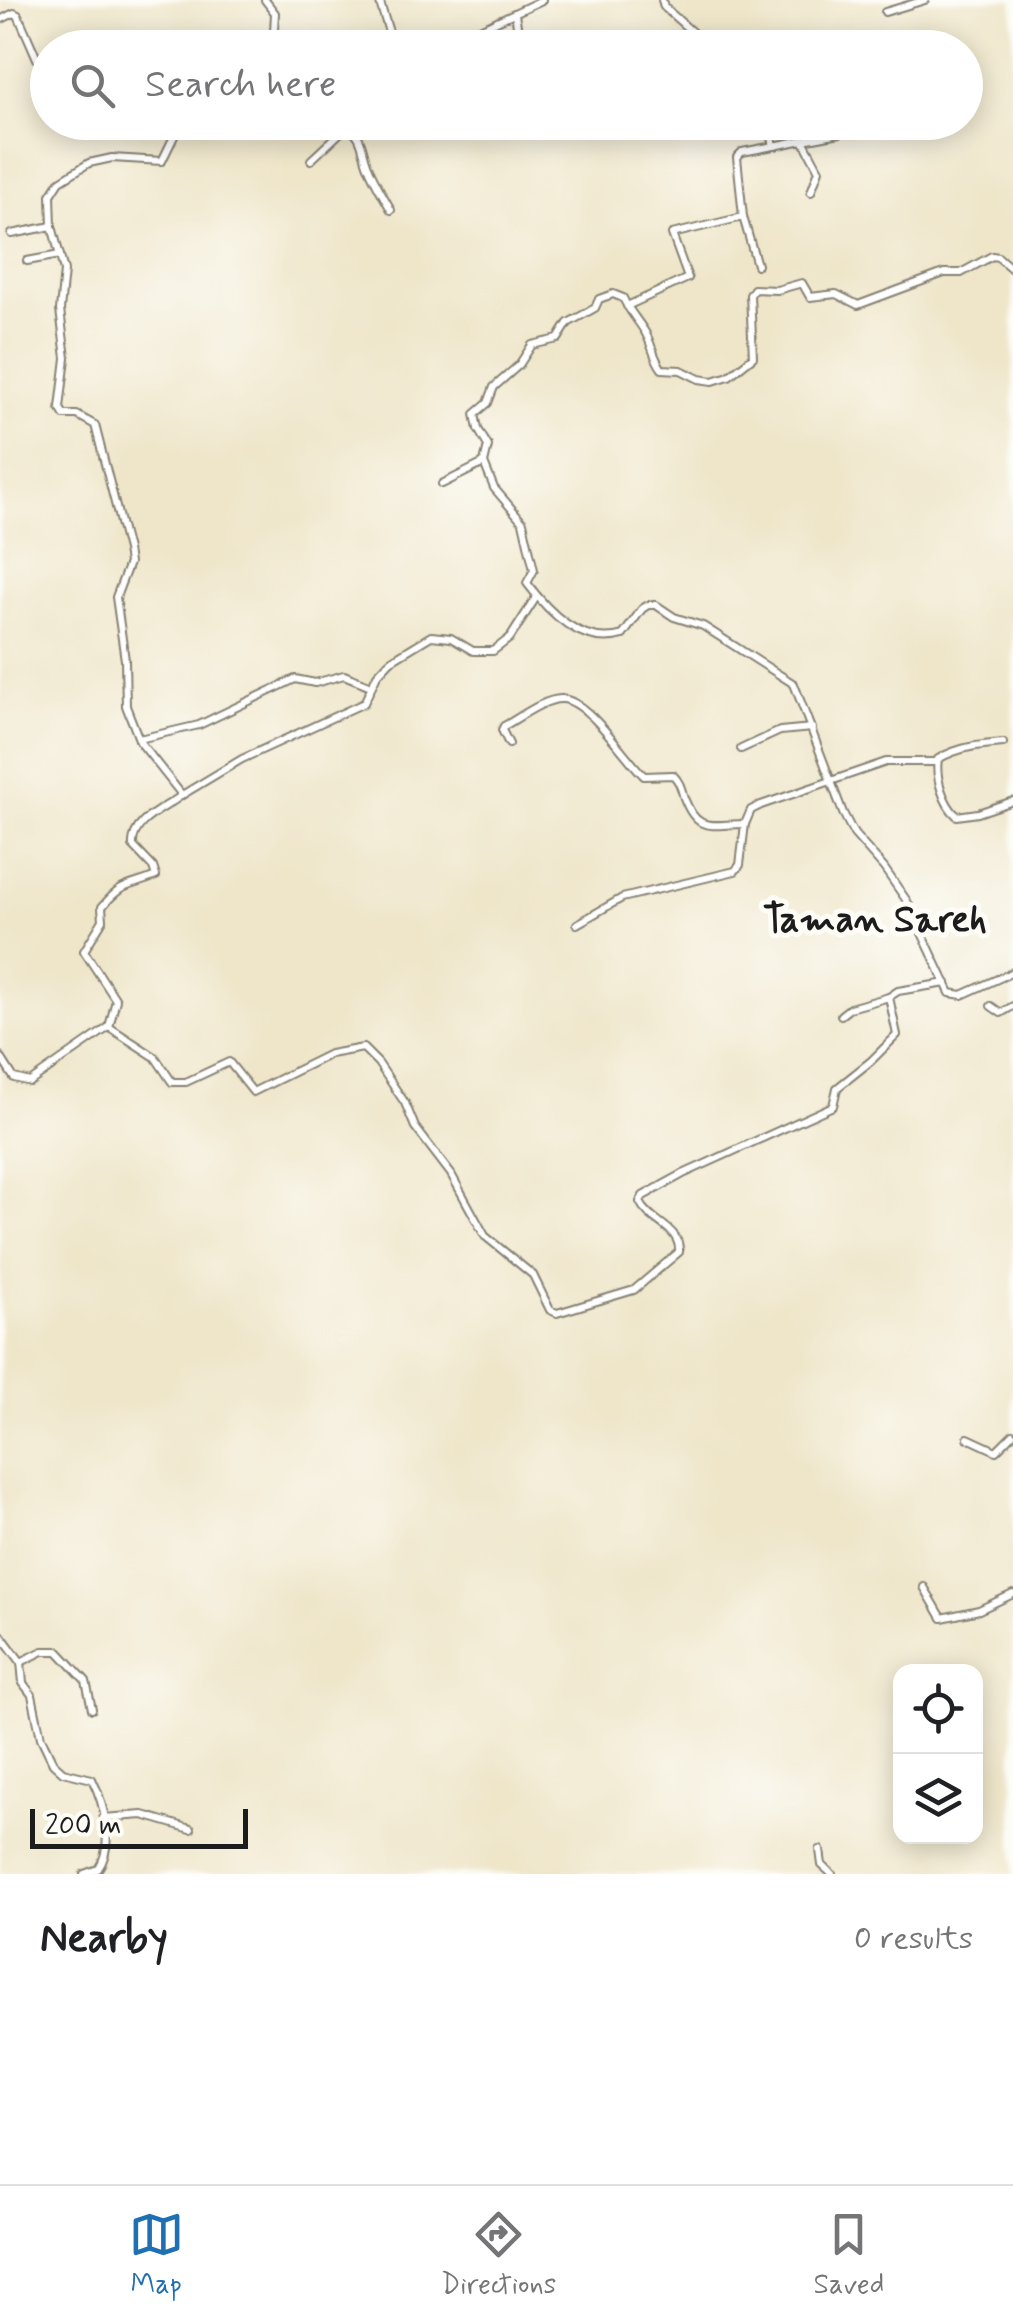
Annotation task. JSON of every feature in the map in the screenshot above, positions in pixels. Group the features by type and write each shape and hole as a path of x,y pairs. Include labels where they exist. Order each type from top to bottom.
{"street":[{"path":"266,0 275,13 274,30"},
{"path":"379,0 388,30"},
{"path":"480,30 542,0"},
{"path":"662,0 664,8 689,30"},
{"path":"885,12 925,0"},
{"path":"515,14 518,30"},
{"path":"0,20 18,15 30,43"},
{"path":"173,140 160,163 112,158 89,164 60,181 49,206 64,271 60,310 66,358 60,408 64,415 77,415 95,425 127,550 128,563 116,597 125,660 126,706 139,739 182,795"},
{"path":"310,160 329,140"},
{"path":"361,140 367,164 390,210"},
{"path":"772,140 774,146"},
{"path":"756,265 743,217 737,156 803,140 819,170 811,192"},
{"path":"627,306 688,278 672,234 743,217"},
{"path":"12,234 52,226"},
{"path":"26,261 60,255"},
{"path":"1013,270 992,256 961,273 944,273 862,304 836,294 810,297 801,282 777,290 754,289 750,294 753,357 730,376 713,380 681,370 662,369 648,337 618,294 602,298 594,308 570,322 558,339 530,348 519,366 494,388 488,403 475,412 478,429 488,446 484,463 494,488 525,527 534,570 527,583 537,596 570,626 593,638 623,635 650,604 679,619 695,622 788,678 804,704 854,834 907,901 950,993 959,996 1013,972"},
{"path":"442,484 484,463"},
{"path":"0,1056 14,1078 30,1082 108,1027 116,1000 84,951 103,920 102,907 116,890 156,876 133,846 134,834 144,821 242,759 364,703 371,686 390,662 431,636 452,638 474,651 493,651 510,638 537,596"},
{"path":"139,739 200,725 295,679 315,683 350,676 371,686"},
{"path":"509,744 504,726 562,699 591,716 644,776 674,775 696,823 745,824"},
{"path":"742,749 780,731 812,728"},
{"path":"576,924 622,898 735,871 740,866 745,824 754,808 886,762 936,762 954,750 1003,743"},
{"path":"936,762 946,804 956,816 1013,801"},
{"path":"841,1015 898,990 946,983"},
{"path":"108,1027 155,1057 172,1082 186,1082 229,1062 252,1092 330,1054 363,1048 378,1062 405,1103 415,1127 450,1174 485,1236 533,1274 550,1310 557,1313 634,1290 679,1252 675,1236 642,1209 643,1196 833,1106 837,1088 896,1035 889,996"},
{"path":"991,1006 1000,1013 1013,1006"},
{"path":"968,1438 996,1451 1013,1434"},
{"path":"924,1587 942,1618 979,1610 1013,1594"},
{"path":"0,1634 21,1662 23,1683 32,1695 46,1752 62,1772 92,1779 107,1849 98,1869 84,1874"},
{"path":"21,1662 43,1651 58,1650 86,1680 92,1708"},
{"path":"103,1818 137,1814 190,1829"},
{"path":"820,1850 822,1865 832,1874"}],"district":[{"name":"Taman Sareh","path":"875,918"}]}
